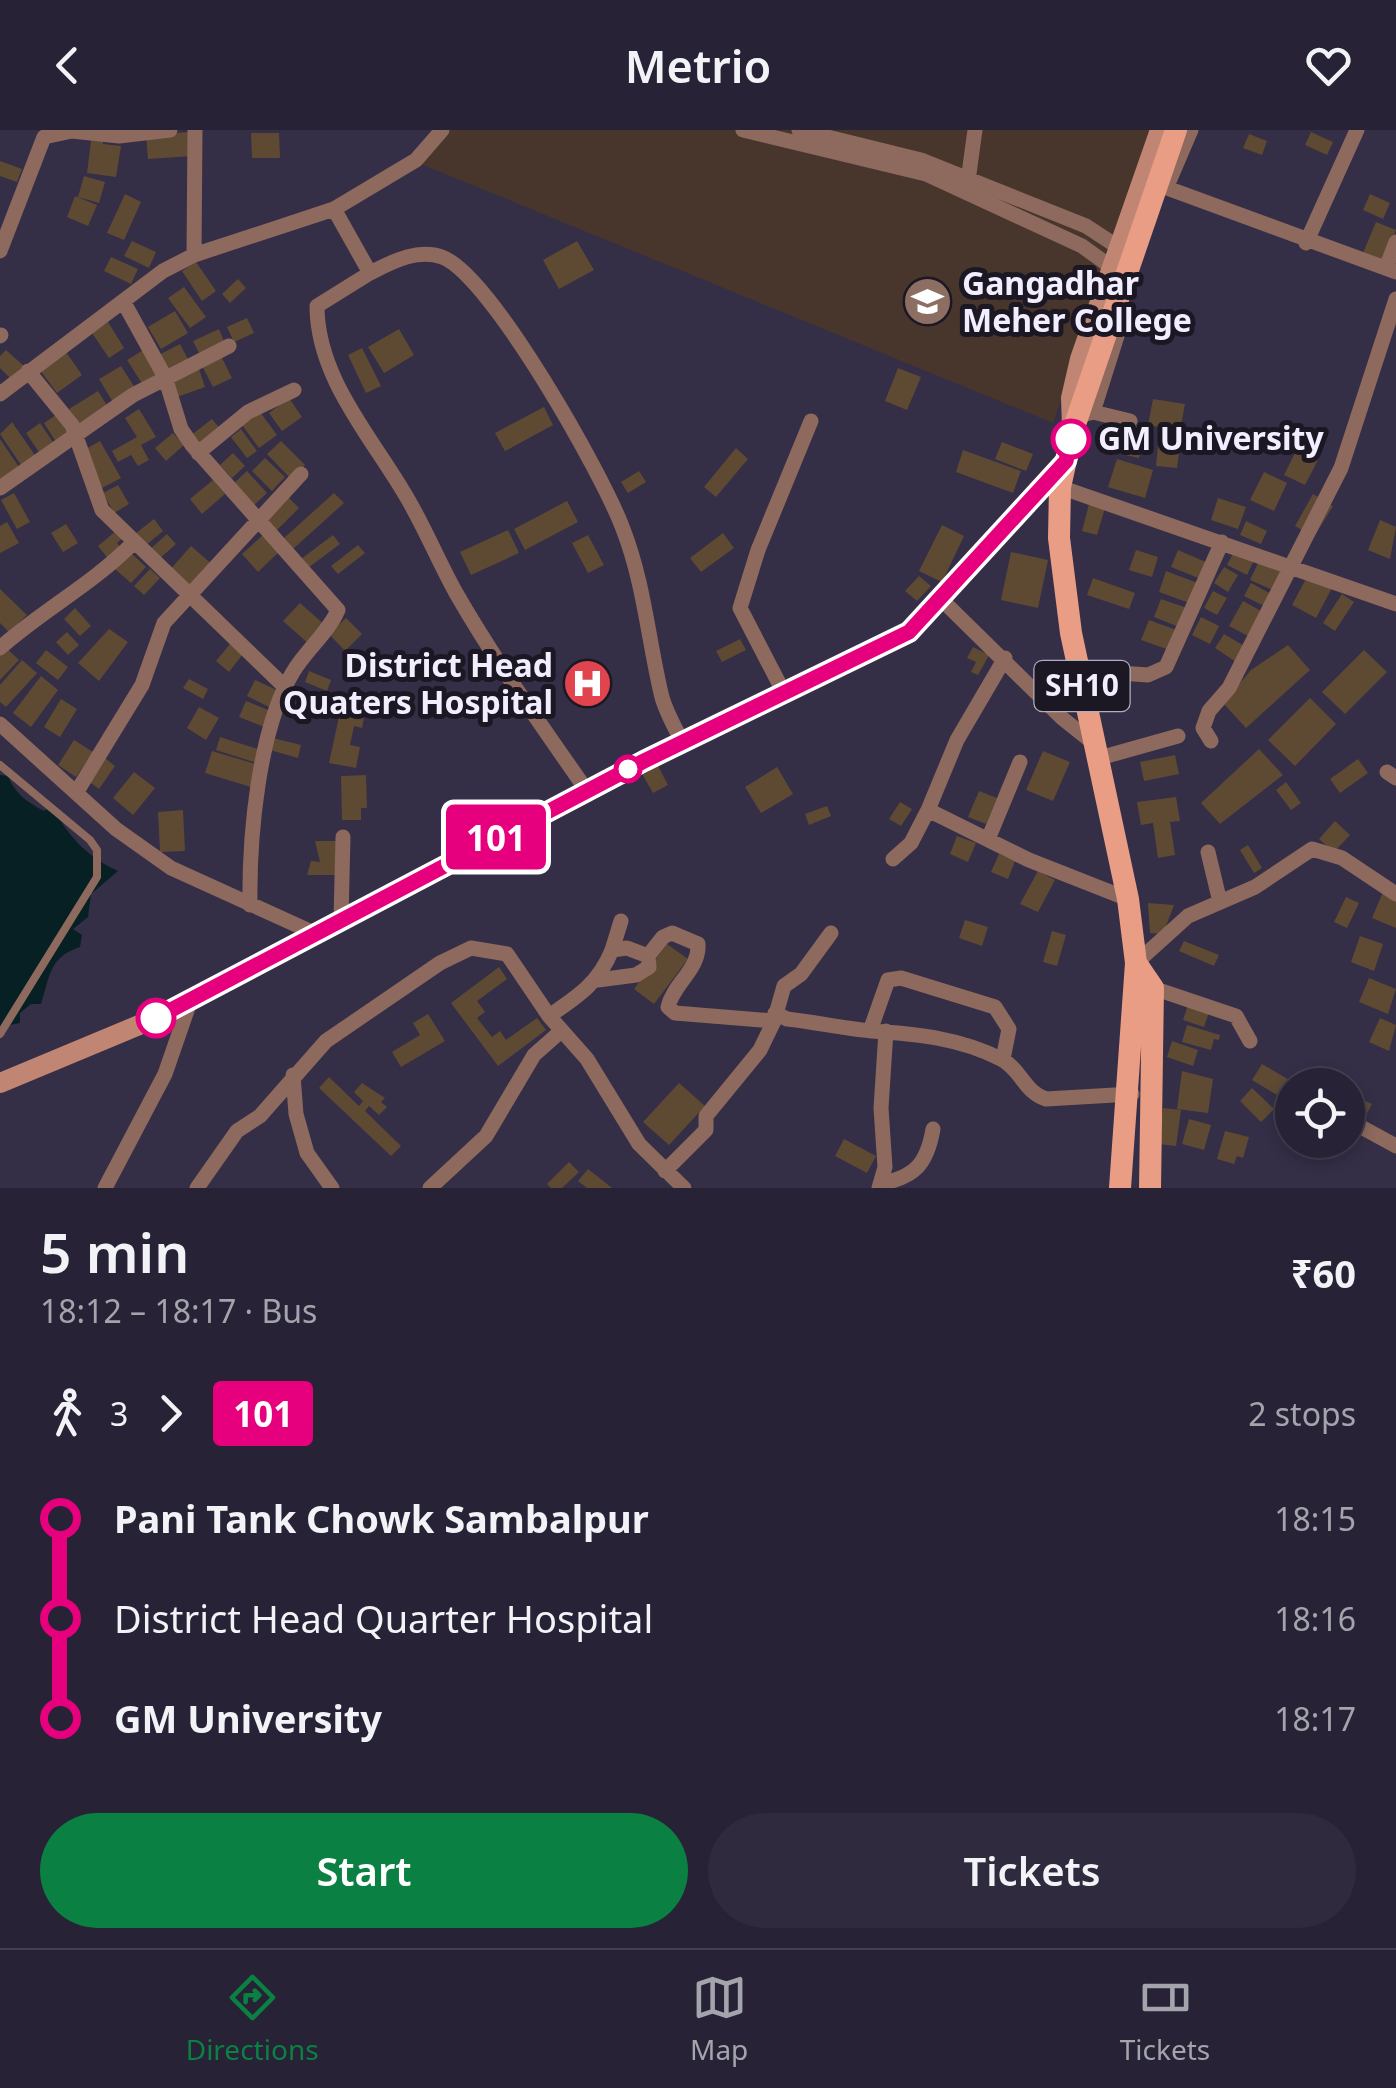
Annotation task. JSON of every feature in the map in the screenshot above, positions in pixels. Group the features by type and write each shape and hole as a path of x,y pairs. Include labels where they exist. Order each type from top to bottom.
{"main road":[{"name":"SH10","path":"1153,988 1136,963 1128,900 1079,670 1062,569 1060,486 1176,130"},
{"path":"1120,1188 1136,963"},
{"path":"1136,963 1142,983 1144,1018 1136,1188"},
{"path":"1150,1188 1153,988"}],"street":[{"path":"0,251 44,137 72,131 170,130"},
{"path":"194,255 195,130"},
{"path":"0,394 123,301 194,255 334,209 416,160 442,130"},
{"path":"743,130 926,174 1114,257"},
{"path":"799,130 888,150 1086,226 1114,257"},
{"path":"968,180 975,130"},
{"path":"1081,418 1071,398 1080,359 1160,130"},
{"path":"1081,418 1145,240 1191,130"},
{"path":"1306,242 1357,130"},
{"path":"1167,188 1391,270 1396,242"},
{"path":"334,209 370,273"},
{"path":"587,790 456,593 403,490 350,408 328,362 317,330 317,306 397,259 422,254 448,260 542,372 622,526 643,591 661,694 682,742"},
{"path":"1210,740 1203,728 1209,711 1229,688 1342,468 1396,298"},
{"path":"123,301 165,378 181,429 338,610 286,688 267,746 256,806 250,905"},
{"path":"0,488 74,435 165,378 229,346"},
{"path":"28,371 72,425 102,510 286,688"},
{"path":"198,453 248,412 294,390"},
{"path":"1081,418 1130,421"},
{"path":"784,693 740,608 758,550 811,421"},
{"path":"0,1082 191,998 587,790 909,632 1066,461"},
{"path":"76,793 142,686 164,624 302,474"},
{"path":"1060,486 1396,604"},
{"path":"0,648 32,620 88,586 134,542"},
{"path":"1079,670 1148,674 1166,667 1222,542"},
{"path":"942,600 1094,750 1178,736"},
{"path":"894,859 911,843 957,740 1005,658"},
{"path":"0,724 76,793 170,868 314,934"},
{"path":"988,837 1020,762"},
{"path":"928,810 1029,860 1128,900"},
{"path":"341,919 344,836"},
{"path":"1136,963 1188,916 1255,887 1312,850 1342,858 1396,894"},
{"path":"1208,852 1220,902"},
{"path":"549,1016 598,980 621,921"},
{"path":"598,980 636,975 649,967 648,956 663,936 672,933 698,944 699,954 671,994 668,1007 675,1013 774,1017 878,1031 918,1032 1003,1059 1035,1096 1075,1100 1153,1094"},
{"path":"665,1171 706,1130 706,1116 760,1050 784,986 801,974 831,933"},
{"path":"197,1188 237,1131 260,1116 326,1040 440,963 470,948 507,954 560,1032 587,1059 638,1144 684,1188"},
{"path":"612,950 627,948 648,956"},
{"path":"879,1186 885,1167 878,1031 888,980 901,978 995,1007 1009,1028 1003,1059"},
{"path":"1153,988 1236,1016 1250,1042"},
{"path":"105,1188 165,1074 191,998"},
{"path":"430,1188 486,1136 534,1055 560,1032"},
{"path":"293,1075 296,1114 307,1153 332,1188"},
{"path":"879,1186 904,1179 923,1166 933,1129"},
{"path":"1365,1129 1396,1146"}],"lane":[{"path":"0,765 90,840 99,862 97,876 0,1034"}],"shaded area":[{"name":"Gangadhar Meher College","path":"449,130 1154,130 1053,423 421,164"},
{"path":"0,775 8,776 18,793 38,808 44,811 52,806 79,844 118,871 91,894 88,917 73,929 82,935 80,947 56,962 41,1004 31,1004 20,1013 20,1023 0,1027"}],"building":[{"path":"191,132 192,156 148,159 146,135"},
{"path":"1311,132 1333,142 1327,155 1305,145"},
{"path":"92,133 104,135 103,144 121,146 116,177 87,173"},
{"path":"251,133 279,133 280,158 252,158"},
{"path":"1249,134 1267,141 1262,155 1243,148"},
{"path":"0,161 22,169 17,182 0,176"},
{"path":"84,176 105,182 99,203 78,197"},
{"path":"125,194 141,202 124,240 107,233"},
{"path":"1370,194 1390,203 1383,219 1363,210"},
{"path":"75,196 97,205 88,226 67,217"},
{"path":"1376,222 1396,230 1384,262 1363,253"},
{"path":"132,241 156,252 149,268 124,256"},
{"path":"577,241 594,270 559,289 543,260"},
{"path":"111,257 138,269 131,284 104,271"},
{"path":"196,262 216,291 202,301 182,271"},
{"path":"238,279 246,288 230,303 222,294"},
{"path":"184,287 206,317 190,328 168,298"},
{"path":"175,311 188,333 161,349 148,327"},
{"path":"247,318 254,333 234,342 227,327"},
{"path":"108,322 124,348 109,358 92,333"},
{"path":"219,329 226,346 201,357 193,341"},
{"path":"399,329 414,355 384,373 368,347"},
{"path":"180,344 190,363 167,375 157,356"},
{"path":"362,348 381,386 366,393 348,355"},
{"path":"145,349 160,373 143,385 127,360"},
{"path":"6,350 25,367 12,380 0,368 0,356"},
{"path":"66,352 82,375 57,393 40,370"},
{"path":"221,356 232,378 213,387 202,366"},
{"path":"121,366 137,391 114,404 99,379"},
{"path":"898,368 921,377 907,410 885,401"},
{"path":"199,369 205,387 177,397 170,379"},
{"path":"98,391 108,407 79,425 69,409"},
{"path":"289,398 302,417 282,431 269,413"},
{"path":"1153,399 1185,404 1180,431 1148,425"},
{"path":"544,407 553,425 505,451 495,433"},
{"path":"139,409 156,437 141,445 149,460 138,466 131,455 118,462 112,451 137,437 125,418"},
{"path":"260,412 277,435 259,448 242,425"},
{"path":"59,413 71,433 56,442 44,423"},
{"path":"212,419 221,430 199,447 190,436"},
{"path":"1110,420 1146,428 1139,458 1103,450"},
{"path":"12,422 37,458 23,468 0,434"},
{"path":"40,423 55,445 41,455 26,433"},
{"path":"241,429 257,451 247,458 231,437"},
{"path":"173,433 184,445 166,461 155,448"},
{"path":"1159,435 1181,438 1177,468 1156,466"},
{"path":"0,439 19,467 0,480"},
{"path":"100,441 121,478 102,488 82,451"},
{"path":"281,441 305,465 291,479 267,454"},
{"path":"1002,442 1033,454 1026,471 995,459"},
{"path":"1299,445 1320,456 1305,485 1284,475"},
{"path":"736,448 748,459 716,497 704,487"},
{"path":"963,450 1021,471 1013,493 956,472"},
{"path":"233,453 245,466 232,478 220,465"},
{"path":"265,458 285,477 272,491 252,471"},
{"path":"1117,459 1153,470 1145,498 1108,487"},
{"path":"247,471 267,493 252,507 232,485"},
{"path":"639,471 646,482 628,493 621,482"},
{"path":"1264,472 1287,483 1274,511 1250,500"},
{"path":"213,480 225,494 202,514 190,499"},
{"path":"118,485 129,504 114,513 103,493"},
{"path":"14,493 30,522 17,529 1,500"},
{"path":"334,493 344,503 293,549 284,538"},
{"path":"1313,494 1333,506 1314,537 1295,526"},
{"path":"287,496 299,508 277,530 265,519"},
{"path":"1218,498 1246,507 1238,529 1211,520"},
{"path":"567,501 578,522 525,550 514,529"},
{"path":"1089,504 1105,508 1097,535 1082,531"},
{"path":"154,519 163,531 145,546 135,534"},
{"path":"1380,520 1396,527 1390,559 1368,550"},
{"path":"1246,521 1267,531 1261,544 1240,535"},
{"path":"7,522 19,543 0,553 0,526"},
{"path":"66,524 78,543 63,552 51,533"},
{"path":"942,525 964,536 942,582 919,571"},
{"path":"508,530 519,553 471,575 460,552"},
{"path":"116,531 123,538 117,543 122,549 109,560 98,546"},
{"path":"723,533 734,548 701,572 690,558"},
{"path":"167,534 176,544 157,561 148,551"},
{"path":"264,534 280,551 258,572 242,554"},
{"path":"333,535 340,544 308,568 301,559"},
{"path":"588,535 604,565 588,573 572,543"},
{"path":"358,545 365,553 338,574 331,566"},
{"path":"191,546 214,566 190,592 168,572"},
{"path":"1236,548 1255,558 1247,575 1227,565"},
{"path":"1136,550 1158,557 1152,577 1129,570"},
{"path":"1178,550 1208,563 1201,579 1171,567"},
{"path":"130,552 146,567 131,583 115,569"},
{"path":"1011,552 1048,560 1038,608 1001,600"},
{"path":"1260,559 1287,572 1277,592 1250,580"},
{"path":"1224,567 1238,575 1228,592 1214,583"},
{"path":"150,569 160,578 144,595 134,586"},
{"path":"1166,571 1200,584 1192,604 1159,592"},
{"path":"1308,575 1332,588 1316,618 1292,605"},
{"path":"919,576 931,586 917,601 905,591"},
{"path":"1093,578 1135,593 1129,609 1087,595"},
{"path":"1251,583 1275,596 1268,608 1244,596"},
{"path":"0,589 27,615 9,632 0,623"},
{"path":"1213,591 1227,598 1217,615 1204,608"},
{"path":"1342,594 1354,602 1335,631 1323,623"},
{"path":"1161,599 1187,608 1179,627 1154,617"},
{"path":"1243,601 1263,612 1250,637 1229,626"},
{"path":"300,603 326,626 310,645 283,621"},
{"path":"75,608 91,626 80,636 64,619"},
{"path":"1201,617 1219,626 1210,644 1192,635"},
{"path":"346,618 362,634 345,651 329,634"},
{"path":"1149,620 1179,631 1172,651 1141,640"},
{"path":"109,629 128,642 99,681 78,663"},
{"path":"67,632 79,645 68,655 56,642"},
{"path":"1224,634 1246,647 1236,662 1215,648"},
{"path":"740,639 746,650 722,662 716,651"},
{"path":"230,644 243,654 229,672 216,661"},
{"path":"1288,645 1310,670 1246,728 1223,703 1251,670"},
{"path":"4,646 19,660 0,680 0,650"},
{"path":"973,647 989,655 978,675 971,672 976,662 967,658"},
{"path":"46,650 68,667 58,680 36,663"},
{"path":"1364,650 1387,672 1345,714 1322,692"},
{"path":"22,660 37,673 6,707 0,702 0,685"},
{"path":"309,671 331,680 327,691 305,682"},
{"path":"41,676 58,690 31,727 13,713"},
{"path":"189,679 208,689 203,699 183,688"},
{"path":"255,680 283,693 275,710 247,696"},
{"path":"343,698 367,703 362,728 354,726 350,745 360,747 356,768 329,763"},
{"path":"1310,698 1336,724 1295,766 1268,740"},
{"path":"61,699 77,709 60,737 44,727"},
{"path":"246,701 273,712 267,728 239,717"},
{"path":"199,707 219,718 206,740 187,728"},
{"path":"220,737 264,751 260,764 216,750"},
{"path":"273,738 301,745 298,758 270,750"},
{"path":"74,740 93,752 76,777 58,765"},
{"path":"1259,749 1283,775 1220,824 1201,803"},
{"path":"212,751 259,765 251,787 205,773"},
{"path":"1043,751 1070,762 1053,801 1026,790"},
{"path":"1175,755 1179,774 1144,781 1140,762"},
{"path":"105,758 115,766 99,789 88,781"},
{"path":"1358,759 1368,773 1340,793 1330,779"},
{"path":"657,764 668,785 653,793 641,772"},
{"path":"777,767 793,794 761,813 745,787"},
{"path":"134,772 155,788 133,815 113,798"},
{"path":"366,775 367,808 361,808 361,820 342,820 341,776"},
{"path":"1286,782 1301,803 1291,810 1276,790"},
{"path":"979,791 997,798 986,824 968,817"},
{"path":"1176,797 1180,821 1170,822 1175,855 1158,858 1153,823 1141,825 1137,802"},
{"path":"900,802 912,809 901,826 889,819"},
{"path":"827,806 831,816 809,825 805,814"},
{"path":"183,810 185,851 160,852 158,812"},
{"path":"1335,821 1350,835 1334,852 1319,839"},
{"path":"957,836 976,843 968,862 950,854"},
{"path":"315,841 336,841 335,875 307,875 311,861 320,862"},
{"path":"1248,845 1262,868 1254,873 1240,850"},
{"path":"999,854 1015,861 1008,879 991,872"},
{"path":"1038,871 1055,880 1038,912 1020,904"},
{"path":"1383,892 1396,897 1396,928 1372,918"},
{"path":"1346,897 1359,903 1347,928 1334,922"},
{"path":"1148,903 1174,905 1163,934 1150,933"},
{"path":"965,920 988,927 982,946 959,938"},
{"path":"1052,931 1066,935 1057,966 1043,962"},
{"path":"1360,936 1383,944 1374,971 1351,962"},
{"path":"1184,941 1219,955 1214,966 1179,951"},
{"path":"667,944 688,959 654,1004 634,989"},
{"path":"499,967 507,979 477,1001 485,1012 477,1018 492,1037 500,1031 506,1040 537,1018 546,1030 498,1066 451,1003"},
{"path":"1369,978 1396,989 1388,1014 1359,1002"},
{"path":"1188,1005 1209,1012 1204,1027 1183,1020"},
{"path":"428,1014 445,1041 401,1067 392,1052 420,1035 413,1023"},
{"path":"1380,1018 1396,1025 1389,1051 1369,1042"},
{"path":"1187,1025 1220,1035 1219,1040 1214,1039 1211,1050 1182,1042"},
{"path":"1172,1041 1198,1050 1193,1066 1167,1057"},
{"path":"1262,1064 1275,1072 1275,1094 1252,1080"},
{"path":"1182,1071 1213,1079 1208,1113 1177,1109"},
{"path":"329,1077 359,1106 363,1101 354,1092 362,1083 385,1098 381,1102 387,1107 379,1115 369,1106 365,1111 401,1146 391,1156 319,1088"},
{"path":"679,1083 705,1106 669,1145 643,1122"},
{"path":"1252,1088 1274,1109 1261,1122 1240,1101"},
{"path":"1163,1108 1181,1110 1176,1146 1158,1144"},
{"path":"1189,1119 1211,1125 1204,1150 1182,1144"},
{"path":"1225,1131 1249,1137 1243,1158 1237,1156 1234,1164 1217,1159"},
{"path":"844,1139 876,1156 867,1173 835,1156"},
{"path":"569,1162 579,1172 562,1188 551,1188 547,1184"},
{"path":"588,1169 612,1188 587,1188 578,1181"}],"bus line":[{"name":"101","path":"156,1018 644,761 909,632 1066,461 1071,439"}],"place":[{"name":"Gangadhar Meher College","path":"927,302"},
{"name":"GM University","path":"1071,439"},
{"name":"District Head Quaters Hospital","path":"588,684"}]}
